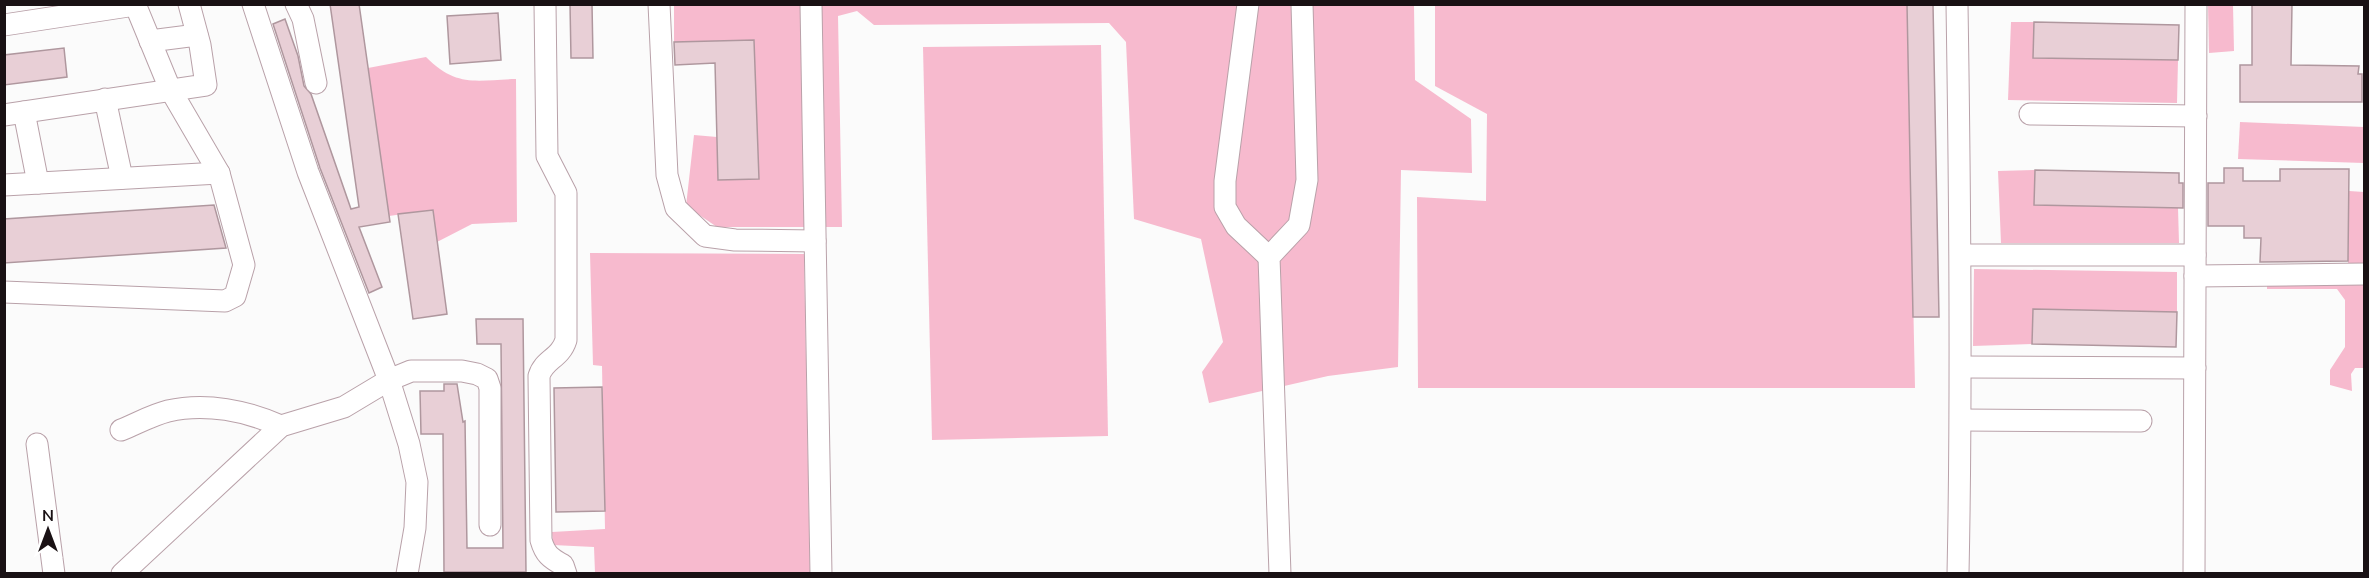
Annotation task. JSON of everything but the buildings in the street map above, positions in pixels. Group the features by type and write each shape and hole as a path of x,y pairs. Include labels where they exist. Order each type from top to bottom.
{"street":[{"path":"38,183 14,113 206,85 189,4"},
{"path":"253,4 308,172 389,380 409,444 417,482 415,528 407,573"},
{"path":"296,4 303,20 316,83"},
{"path":"544,4 547,156 566,194 566,340 562,351 541,368 538,376 541,540 549,558 563,566 566,573"},
{"path":"659,4 668,175 676,208 705,236 735,240 815,241"},
{"path":"811,4 821,573"},
{"path":"1248,4 1225,181 1225,207 1236,226 1269,257 1280,573"},
{"path":"1269,257 1299,225 1307,180 1302,4"},
{"path":"1957,4 1962,368 1958,573"},
{"path":"2194,573 2196,4"},
{"path":"4,25 135,5 170,89 219,172 244,265 235,296 225,301 4,292"},
{"path":"150,41 197,35"},
{"path":"105,99 122,178"},
{"path":"2030,114 2196,116"},
{"path":"4,185 219,172"},
{"path":"1961,255 2364,274"},
{"path":"1962,368 2195,368"},
{"path":"122,573 281,426 344,407 389,380 411,371 462,371 487,379 490,388 490,525"},
{"path":"121,430 169,411 202,409 237,411 281,426"},
{"path":"1961,420 2140,421"},
{"path":"37,444 54,573"}],"shaded area":[{"path":"674,5 1414,5 1415,80 1471,119 1472,173 1401,170 1398,367 1328,376 1209,403 1202,372 1223,342 1201,239 1134,219 1126,42 1109,23 874,25 857,11 838,16 842,227 717,227 686,206 694,135 717,137 758,178 754,40 674,42"},
{"path":"1435,5 1907,5 1915,388 1418,388 1417,197 1486,201 1487,114 1435,86"},
{"path":"2208,5 2233,5 2234,51 2209,53"},
{"path":"2011,22 2034,22 2034,58 2178,60 2177,103 2008,100"},
{"path":"1101,45 1108,436 932,440 923,47"},
{"path":"426,57 437,67 458,78 478,81 516,79 517,222 472,224 437,242 432,210 389,216 368,68"},
{"path":"2240,122 2364,127 2364,163 2238,159"},
{"path":"2035,170 2034,205 2178,208 2179,243 2001,243 1998,171"},
{"path":"2349,191 2364,192 2364,264 2348,263"},
{"path":"590,253 804,254 810,573 595,573 594,547 553,545 552,532 605,529 602,366 593,365"},
{"path":"1974,269 2177,272 2177,312 2033,309 2032,344 1973,346"},
{"path":"2267,281 2364,281 2364,368 2355,368 2351,374 2352,391 2330,385 2330,370 2345,347 2345,300 2337,289 2267,289"}]}
